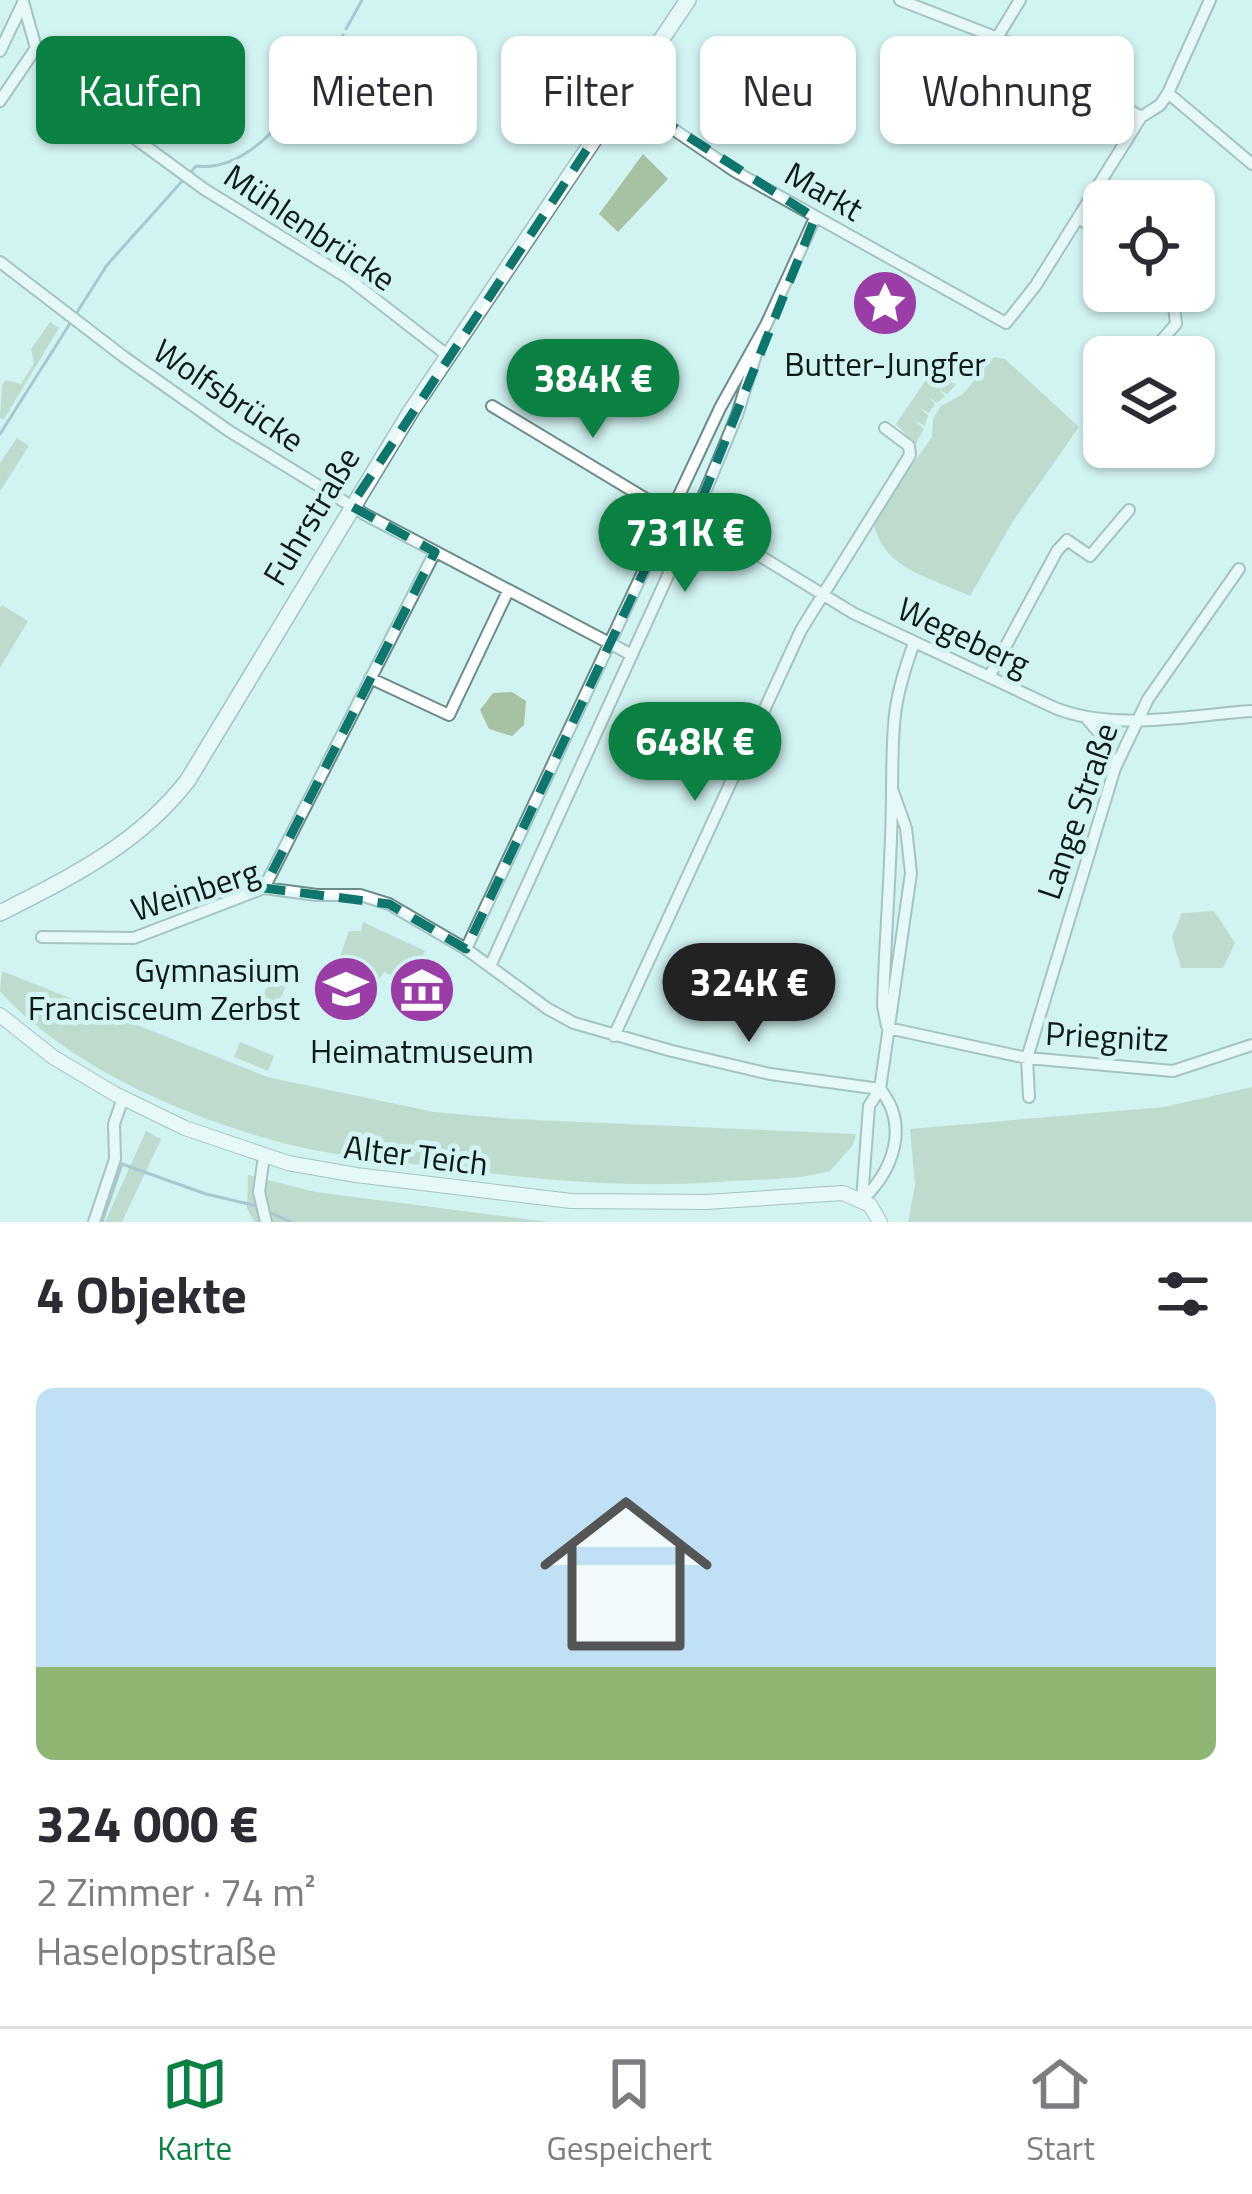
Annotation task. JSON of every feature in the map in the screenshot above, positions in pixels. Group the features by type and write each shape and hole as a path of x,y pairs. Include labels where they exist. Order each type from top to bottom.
{"main road":[{"name":"Fuhrstraße","path":"663,36 688,0"},
{"name":"Fuhrstraße","path":"0,913 119,848 177,795 351,506 590,144"},
{"name":"Alter Teich","path":"0,1015 53,1057 184,1128 264,1156 338,1173 571,1201 706,1202 829,1193 862,1200"},
{"path":"862,1200 880,1222"}],"street":[{"path":"901,0 984,35 998,36 1020,0"},
{"path":"1083,221 1079,217 1141,117 1168,93 1210,0"},
{"path":"0,101 35,48 24,1"},
{"path":"0,51 24,1"},
{"name":"Mühlenbrücke","path":"35,48 118,126 190,178 348,278 447,355"},
{"path":"1168,93 1252,164"},
{"path":"1134,113 1141,117"},
{"name":"Markt","path":"676,131 815,218 1006,323 1079,217"},
{"path":"466,949 720,408 766,325 815,218"},
{"name":"Wolfsbrücke","path":"0,262 229,431 351,506 632,655"},
{"path":"491,964 695,516 737,415 766,325"},
{"path":"492,406 671,514 695,516"},
{"path":"614,1036 801,630 910,455 909,446 885,428"},
{"path":"989,677 1066,540 1090,556 1130,510"},
{"name":"Wegeberg","path":"695,516 822,595 914,643 1087,719 1252,711"},
{"path":"264,888 435,552"},
{"name":"Lange Straße","path":"1029,1096 1027,1058 1115,768 1136,720 1176,655 1239,569"},
{"path":"370,678 449,716 508,590"},
{"path":"888,1028 883,1006 892,711 914,643"},
{"path":"1087,719 1106,741 1115,768"},
{"path":"862,1200 869,1106 880,1089 911,874 907,828 892,789"},
{"name":"Weinberg","path":"42,937 134,938 264,888 360,895 389,904 491,964 560,1016 614,1036 770,1073 880,1089"},
{"name":"Priegnitz","path":"888,1028 1027,1058 1173,1071 1252,1045"},
{"path":"862,1200 890,1168 894,1150 893,1113 880,1089"},
{"path":"94,1222 115,1160 114,1124 123,1098"},
{"path":"264,1156 261,1200 266,1222"}],"highlighted area":[{"path":"623,95 815,218 695,516 671,514 466,949 389,904 264,888 435,552 351,506"}],"green space":[{"path":"643,154 668,179 618,232 599,214"},
{"path":"50,322 59,328 4,419 0,418 2,385 5,380 21,384 34,363 31,349"},
{"path":"994,357 1005,359 1079,427 1013,521 970,596 897,561 878,537 873,520 932,437 933,419 941,406 963,394"},
{"path":"932,371 956,385 947,394 939,390 945,396 937,403 928,397 935,404 929,413 919,407 928,415 925,426 914,420 924,429 915,445 896,424"},
{"path":"17,438 29,446 0,491 0,463"},
{"path":"0,608 28,621 0,668"},
{"path":"512,692 526,701 524,725 512,736 489,729 480,710 493,693"},
{"path":"1214,911 1235,943 1223,968 1181,968 1172,937 1182,913"},
{"path":"363,922 425,951 408,983 384,972 377,983 338,962 349,931 361,931"},
{"path":"2,971 267,1077 434,1112 856,1134 853,1145 830,1171 793,1178 696,1183 560,1180 315,1150 257,1136 176,1107 97,1068 28,1019 0,991"},
{"path":"271,979 286,987 271,1016 256,1009"},
{"path":"240,1042 274,1056 268,1071 234,1057"},
{"path":"1252,1087 1252,1222 908,1222 915,1185 910,1129 1164,1107"},
{"path":"146,1131 161,1139 122,1222 105,1222"},
{"path":"248,1175 315,1192 549,1222 254,1222 247,1208"}],"waterway":[{"path":"346,29 362,0"},
{"path":"191,172 196,166 220,165 242,156 263,140 300,99 343,35"},
{"path":"0,434 107,265 184,179"},
{"path":"102,1222 122,1164 206,1194 257,1206"},
{"path":"265,1210 291,1222"}],"place":[{"name":"Butter-Jungfer","path":"885,303"},
{"name":"Gymnasium Francisceum Zerbst","path":"346,989"},
{"name":"Heimatmuseum","path":"422,990"}]}
